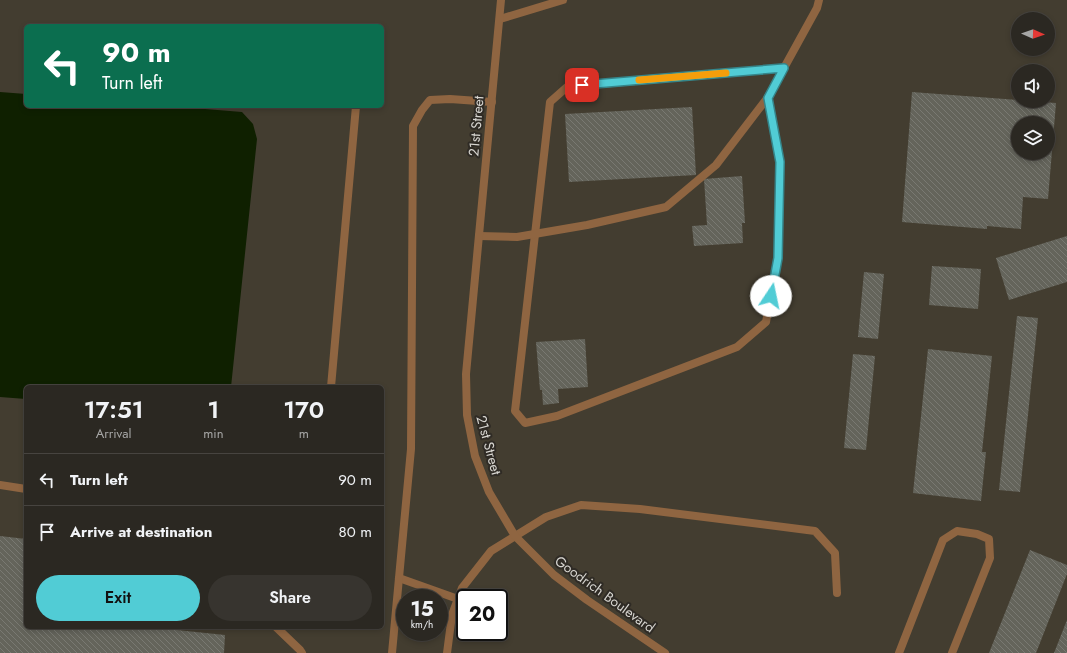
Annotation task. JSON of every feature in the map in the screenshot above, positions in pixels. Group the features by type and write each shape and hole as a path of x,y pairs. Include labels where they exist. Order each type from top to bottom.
{"street":[{"name":"21st Street","path":"501,0 466,374 467,415 475,456 489,492 515,536"},
{"path":"500,19 563,0"},
{"path":"479,236 517,237 587,225 666,207 716,164 768,98 817,8 819,0"},
{"path":"768,98 780,162 778,258 766,322 737,347 557,416 525,423 515,411 550,102 567,87 784,68"},
{"path":"392,653 411,449 413,126 422,110 430,100 450,99 492,102"},
{"path":"331,385 356,108"},
{"path":"0,485 24,489"},
{"path":"462,589 491,551 546,517 581,505 640,509 815,531 835,553 837,593"},
{"path":"900,653 943,540 957,531 976,534 989,540 990,558 952,653"},
{"name":"Goodrich Boulevard","path":"515,536 554,575 665,653"},
{"path":"399,578 456,598"},
{"path":"447,653 452,615 456,604"},
{"path":"278,629 302,653"}],"shaded area":[{"path":"0,0 1067,0 1067,653 0,653"},
{"path":"0,92 24,94 24,108 193,108 242,112 253,124 257,139 231,385 24,385 24,399 0,397"}],"building":[{"path":"912,92 1011,100 1011,108 1055,108 1056,103 1055,116 1011,116 1011,160 1051,160 1048,199 1023,197 1021,229 987,226 987,229 902,222"},
{"path":"692,107 696,175 569,182 565,114"},
{"path":"742,176 745,223 742,223 743,243 694,246 692,226 707,225 704,179"},
{"path":"1067,236 1067,282 1009,300 996,258"},
{"path":"932,266 981,269 978,309 929,305"},
{"path":"864,272 884,274 878,339 858,337"},
{"path":"1017,316 1038,318 1020,492 999,490"},
{"path":"585,339 588,387 558,389 559,403 543,405 542,390 540,390 536,342"},
{"path":"928,349 992,356 982,452 986,452 981,501 913,493"},
{"path":"853,354 875,356 866,450 844,448"},
{"path":"0,536 24,539 24,629 167,629 225,635 224,653 0,653"},
{"path":"1030,550 1067,565 1067,574 1036,653 989,653"},
{"path":"1067,620 1067,653 1054,653"}],"slow traffic":[{"path":"639,80 726,73"}],"route":[{"path":"582,85 784,68 768,98 780,162 778,258 771,296"}]}
